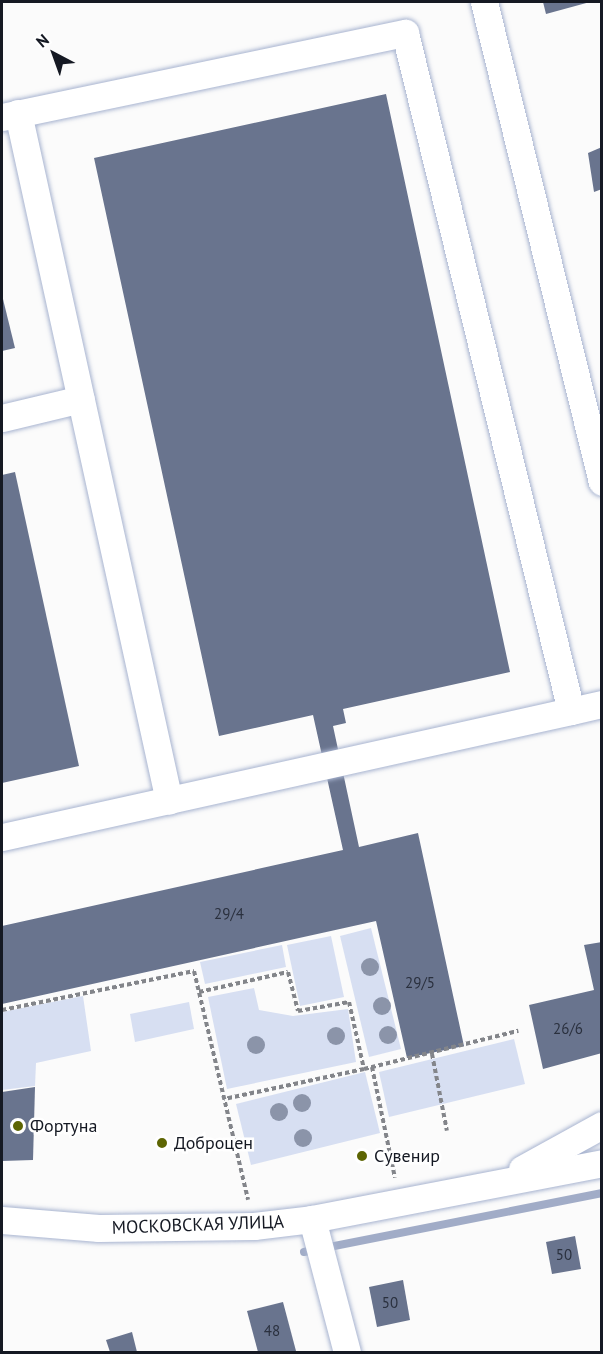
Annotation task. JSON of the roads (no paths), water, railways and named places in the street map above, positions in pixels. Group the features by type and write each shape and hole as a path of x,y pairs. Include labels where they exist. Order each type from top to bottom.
{"street":[{"path":"484,2 602,482"},
{"path":"169,801 81,399 10,115 405,33 571,711"},
{"path":"2,418 81,399"},
{"path":"2,837 602,704"},
{"name":"МОСКОВСКАЯ УЛИЦА","path":"500,1181 602,1125"},
{"name":"МОСКОВСКАЯ УЛИЦА","path":"2,1220 99,1228 254,1226 312,1219 602,1163"},
{"path":"312,1219 347,1353"}],"waterway":[{"path":"304,1252 602,1193"}],"place":[{"name":"Фортуна","path":"18,1126"},
{"name":"Доброцен","path":"162,1143"},
{"name":"Сувенир","path":"362,1156"}]}
